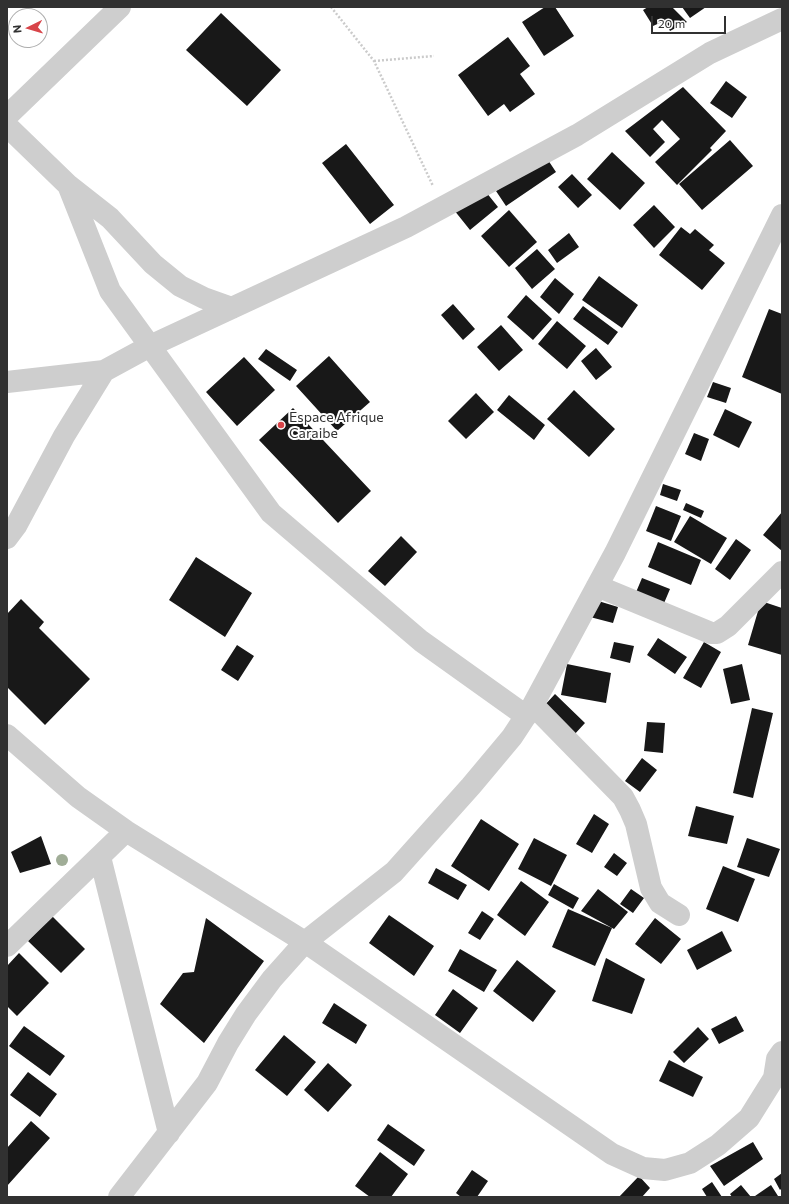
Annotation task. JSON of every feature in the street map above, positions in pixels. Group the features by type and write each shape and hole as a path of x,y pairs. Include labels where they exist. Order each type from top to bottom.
{"street":[{"path":"7,116 120,7"},
{"path":"7,382 104,371 150,346 406,227 443,208 577,135 710,53 782,19"},
{"path":"7,126 68,185 110,218 154,264 180,286 204,298 232,308"},
{"path":"68,185 110,291 271,513 421,641 529,710 623,797 636,824 651,888 660,903 679,915"},
{"path":"119,1197 207,1083 228,1043 246,1014 272,979 305,942 394,872 471,786 512,737 529,710 615,553 782,214"},
{"path":"7,538 16,526 64,436 104,371"},
{"path":"597,586 711,633 717,633 728,626 782,572"},
{"path":"7,735 78,797 126,831 305,942 612,1154 642,1168 665,1170 690,1163 718,1145 749,1118 774,1078 777,1059 782,1052"},
{"path":"7,946 126,831"},
{"path":"100,857 168,1133"}],"path":[{"path":"330,7 374,61 443,208"},
{"path":"374,61 434,56"}],"building":[{"path":"545,7 555,7 574,36 544,56 522,22"},
{"path":"648,7 672,7 687,22 670,31 664,21 653,26 643,10"},
{"path":"682,7 706,7 690,18"},
{"path":"221,13 281,70 247,106 186,50"},
{"path":"508,37 530,66 520,74 535,94 510,112 504,104 488,116 458,75"},
{"path":"726,81 747,97 732,118 710,103"},
{"path":"683,87 726,131 710,148 712,150 677,185 655,162 680,139 662,120 653,129 665,142 650,157 625,131"},
{"path":"730,140 753,166 702,210 679,184"},
{"path":"346,144 394,205 370,224 322,163"},
{"path":"612,152 645,183 620,210 587,179"},
{"path":"546,157 556,172 506,206 496,191"},
{"path":"572,174 592,195 578,208 558,187"},
{"path":"482,187 498,207 470,230 454,210"},
{"path":"654,205 675,227 654,248 633,225"},
{"path":"509,210 537,242 509,267 481,236"},
{"path":"681,227 690,234 695,229 714,245 709,250 725,263 702,290 659,255"},
{"path":"569,233 579,247 557,263 548,250"},
{"path":"537,249 555,269 532,289 515,268"},
{"path":"599,276 638,305 622,328 582,300"},
{"path":"555,278 574,294 559,314 540,297"},
{"path":"526,295 552,319 533,340 507,317"},
{"path":"453,304 475,329 463,340 441,315"},
{"path":"583,306 618,332 608,345 573,319"},
{"path":"769,309 782,314 782,394 742,377"},
{"path":"557,321 586,346 567,369 538,344"},
{"path":"501,325 523,350 499,371 477,347"},
{"path":"596,348 612,367 596,380 581,361"},
{"path":"266,349 297,370 290,381 258,359"},
{"path":"329,356 370,402 337,431 296,386"},
{"path":"244,357 275,390 237,426 206,392"},
{"path":"713,382 731,388 726,403 707,397"},
{"path":"574,390 615,429 589,457 547,419"},
{"path":"476,393 494,412 466,439 448,421"},
{"path":"509,395 545,425 534,440 497,410"},
{"path":"293,408 371,491 338,523 259,440"},
{"path":"725,409 752,422 739,448 713,435"},
{"path":"694,433 709,439 701,461 685,454"},
{"path":"663,484 681,490 677,501 660,495"},
{"path":"686,503 704,511 701,518 683,510"},
{"path":"656,506 681,516 671,541 646,531"},
{"path":"782,512 782,551 763,535"},
{"path":"690,516 727,538 711,564 674,542"},
{"path":"401,536 417,552 385,586 368,571"},
{"path":"736,539 751,550 730,580 715,569"},
{"path":"658,542 701,560 691,585 648,567"},
{"path":"196,557 252,593 225,637 169,600"},
{"path":"642,578 670,589 662,608 634,597"},
{"path":"21,599 44,622 39,628 90,679 45,725 7,687 7,614"},
{"path":"595,600 618,607 613,623 590,617"},
{"path":"761,601 782,608 782,655 748,645"},
{"path":"658,638 687,657 675,674 647,655"},
{"path":"614,642 634,646 630,663 610,658"},
{"path":"704,642 721,652 701,688 683,678"},
{"path":"237,645 254,656 238,681 221,670"},
{"path":"567,664 611,673 606,703 561,695"},
{"path":"742,664 750,700 731,704 723,669"},
{"path":"555,694 585,723 573,736 543,707"},
{"path":"752,708 773,713 753,798 733,793"},
{"path":"647,722 665,723 663,753 644,751"},
{"path":"642,758 657,770 640,792 625,781"},
{"path":"696,806 734,816 727,844 688,836"},
{"path":"594,814 609,824 592,853 576,844"},
{"path":"481,819 519,844 489,891 451,866"},
{"path":"41,836 51,864 20,873 11,852"},
{"path":"534,838 567,855 551,886 518,869"},
{"path":"747,838 780,849 769,877 737,867"},
{"path":"614,853 627,863 617,876 604,867"},
{"path":"723,866 755,879 738,922 706,909"},
{"path":"436,868 467,885 458,900 428,883"},
{"path":"521,881 549,902 525,936 497,915"},
{"path":"554,884 579,898 573,909 548,895"},
{"path":"598,889 628,912 614,929 581,911"},
{"path":"631,889 644,898 633,913 620,904"},
{"path":"568,909 612,928 595,966 552,947"},
{"path":"482,911 494,919 480,940 468,933"},
{"path":"389,915 434,946 414,976 369,943"},
{"path":"52,916 85,949 61,973 28,941"},
{"path":"206,918 264,961 204,1043 160,1004 183,973 194,972"},
{"path":"655,918 681,939 661,964 635,944"},
{"path":"722,931 732,951 697,970 687,950"},
{"path":"460,949 497,970 484,992 448,971"},
{"path":"19,953 49,983 17,1016 7,1006 7,966"},
{"path":"606,958 645,979 632,1014 592,1001"},
{"path":"517,960 556,991 533,1022 493,991"},
{"path":"453,989 478,1008 460,1033 435,1015"},
{"path":"334,1003 367,1025 356,1044 322,1023"},
{"path":"736,1016 744,1031 719,1044 711,1029"},
{"path":"24,1026 65,1056 50,1076 9,1046"},
{"path":"698,1027 709,1039 684,1063 673,1052"},
{"path":"284,1035 316,1062 287,1096 255,1070"},
{"path":"669,1060 703,1077 693,1097 659,1081"},
{"path":"328,1063 352,1085 328,1112 304,1090"},
{"path":"28,1072 57,1094 40,1117 10,1095"},
{"path":"31,1121 50,1138 7,1186 7,1148"},
{"path":"388,1124 425,1150 414,1166 377,1140"},
{"path":"753,1142 763,1159 724,1186 710,1166"},
{"path":"380,1152 408,1174 391,1197 370,1197 355,1186"},
{"path":"472,1170 488,1181 477,1197 461,1197 456,1193"},
{"path":"782,1173 782,1188 780,1190 774,1179"},
{"path":"639,1176 650,1188 642,1197 619,1197"},
{"path":"712,1182 722,1197 707,1197 702,1189"},
{"path":"741,1185 751,1197 732,1197 730,1194"},
{"path":"771,1185 778,1196 755,1196"}],"place":[{"name":"Espace Afrique Caraibe","path":"281,425"}]}
